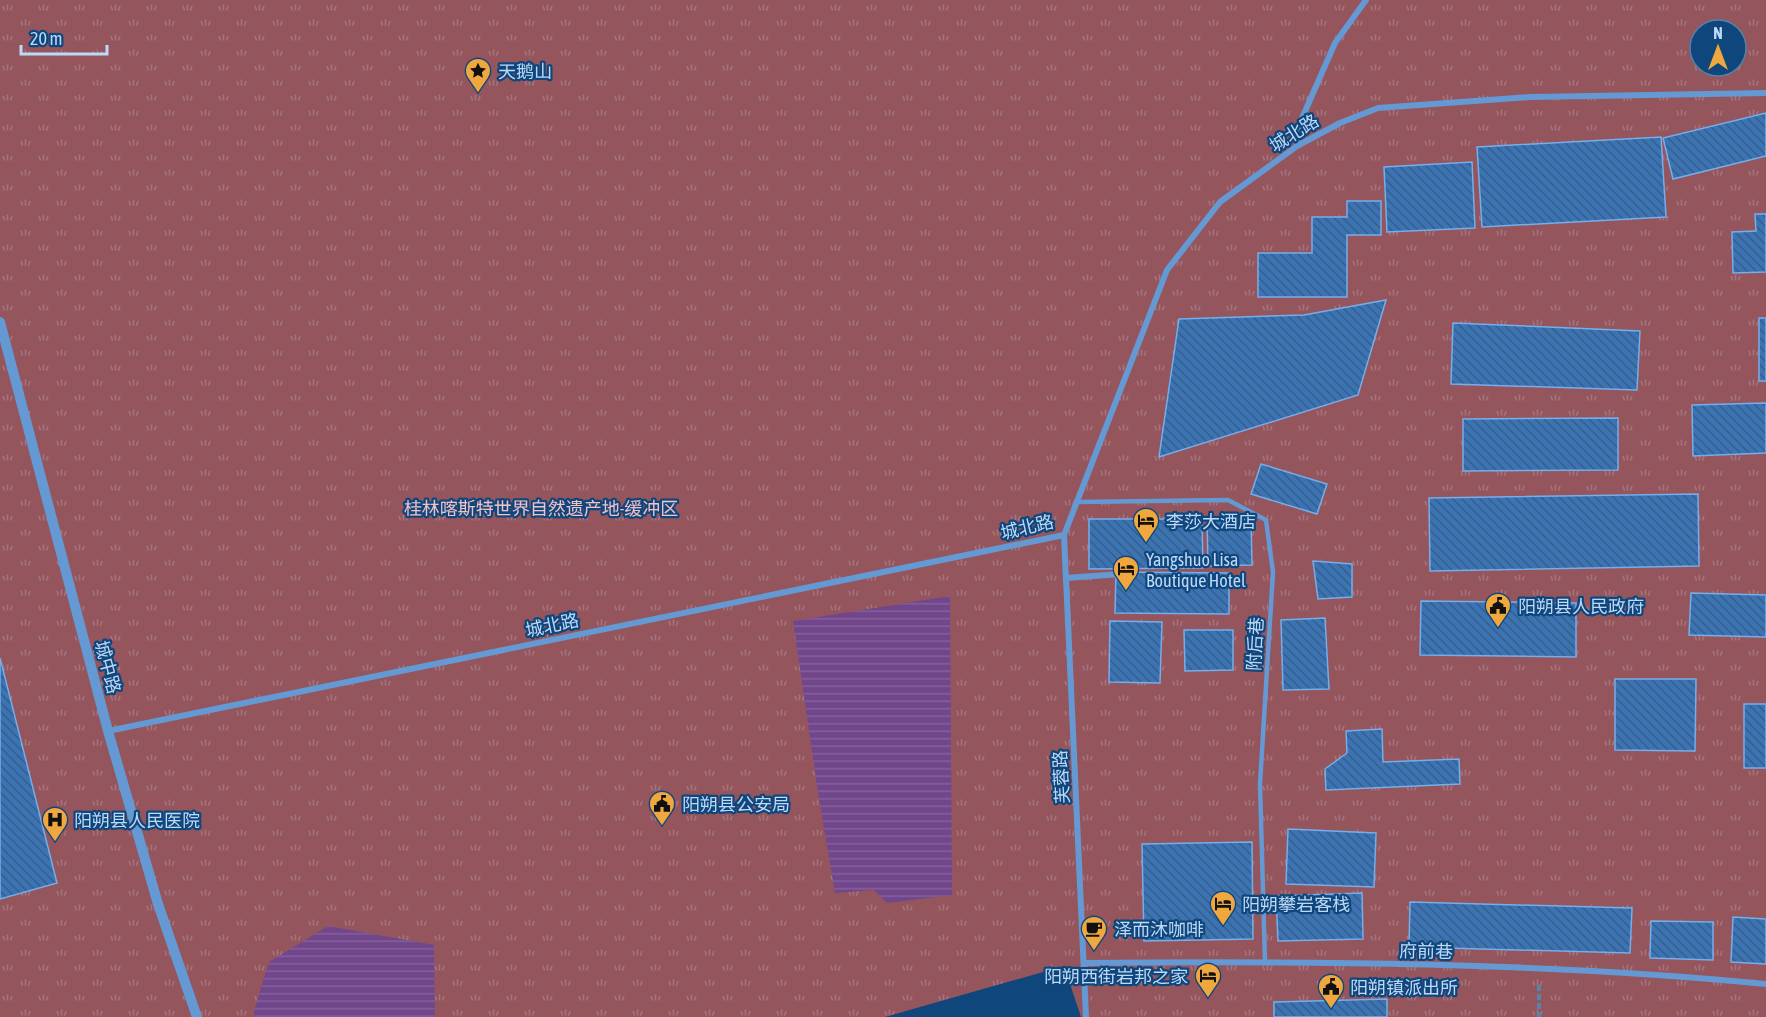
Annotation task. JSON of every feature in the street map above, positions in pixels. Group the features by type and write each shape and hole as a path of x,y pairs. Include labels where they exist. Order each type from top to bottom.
{"street":[{"path":"1297,146 1296,132 1335,43 1366,0"},
{"name":"城北路","path":"108,731 1064,535 1167,270 1220,202 1297,146 1340,123 1378,108 1531,96 1766,93"},
{"name":"城中路","path":"0,321 108,731 158,904 197,1017"},
{"name":"芙蓉路","path":"1064,535 1086,1017"},
{"path":"1086,1017 1066,578 1121,574"},
{"name":"府前巷","path":"1084,963 1265,962 1538,968 1678,975 1766,984"}],"lane":[{"name":"附后巷","path":"1078,502 1228,500 1266,520 1273,572 1260,784 1265,962"}],"path":[{"path":"1538,968 1539,1017"}],"green space":[{"name":"桂林喀斯特世界自然遗产地-缓冲区","path":"0,0 1766,0 1766,1017 1081,1017 1064,966 885,1017 0,1017"}],"shaded area":[{"path":"950,596 952,895 887,903 874,890 835,893 793,621"},
{"path":"328,926 434,945 435,1017 254,1017 269,962"}],"building":[{"path":"1766,113 1766,156 1673,179 1663,138"},
{"path":"1661,137 1666,217 1482,227 1477,147"},
{"path":"1472,162 1475,228 1387,232 1384,167"},
{"path":"1347,201 1381,201 1381,235 1347,235 1347,297 1258,297 1258,253 1312,253 1312,217 1347,217"},
{"path":"1755,214 1766,214 1766,272 1733,273 1732,232 1756,231"},
{"path":"1386,300 1358,395 1159,457 1179,319 1304,315"},
{"path":"1759,318 1766,318 1766,381 1759,381"},
{"path":"1453,323 1640,331 1637,390 1451,384"},
{"path":"1766,403 1766,453 1693,456 1692,405"},
{"path":"1618,418 1618,470 1463,471 1463,419"},
{"path":"1261,464 1327,484 1317,514 1251,494"},
{"path":"1698,494 1699,566 1430,571 1429,498"},
{"name":"李莎大酒店","path":"1089,519 1202,519 1203,568 1089,569"},
{"path":"1251,519 1252,565 1208,566 1207,520"},
{"path":"1313,561 1352,564 1352,597 1318,599"},
{"path":"1116,572 1229,573 1229,614 1115,613"},
{"name":"阳朔县人民政府","path":"1691,593 1766,595 1766,637 1689,635"},
{"name":"阳朔县人民政府","path":"1421,601 1576,603 1576,657 1420,655"},
{"path":"1325,618 1329,689 1283,690 1281,620"},
{"path":"1110,621 1162,622 1160,683 1109,682"},
{"path":"1184,630 1233,630 1233,670 1185,671"},
{"path":"0,658 57,883 0,899"},
{"path":"1615,679 1696,679 1695,751 1615,750"},
{"path":"1744,704 1766,704 1766,768 1744,768"},
{"path":"1382,729 1383,762 1459,759 1460,784 1326,790 1325,769 1347,753 1346,731"},
{"path":"1288,829 1376,833 1374,887 1286,884"},
{"path":"1252,842 1253,939 1144,941 1142,844"},
{"path":"1362,893 1363,939 1278,941 1276,896"},
{"path":"1410,902 1632,908 1630,953 1409,947"},
{"path":"1733,917 1766,919 1766,964 1731,962"},
{"path":"1651,921 1713,922 1713,960 1650,958"},
{"name":"阳朔镇派出所","path":"1387,999 1387,1017 1274,1017 1274,1002"}],"place":[{"name":"天鹅山","path":"478,94"},
{"name":"李莎大酒店","path":"1146,544"},
{"name":"Yangshuo Lisa Boutique Hotel","path":"1126,592"},
{"name":"阳朔县人民政府","path":"1498,629"},
{"name":"阳朔县公安局","path":"662,827"},
{"name":"阳朔县人民医院","path":"55,843"},
{"name":"阳朔攀岩客栈","path":"1223,927"},
{"name":"泽而沐咖啡","path":"1094,952"},
{"name":"阳朔西街岩邦之家","path":"1208,999"},
{"name":"阳朔镇派出所","path":"1331,1010"}]}
